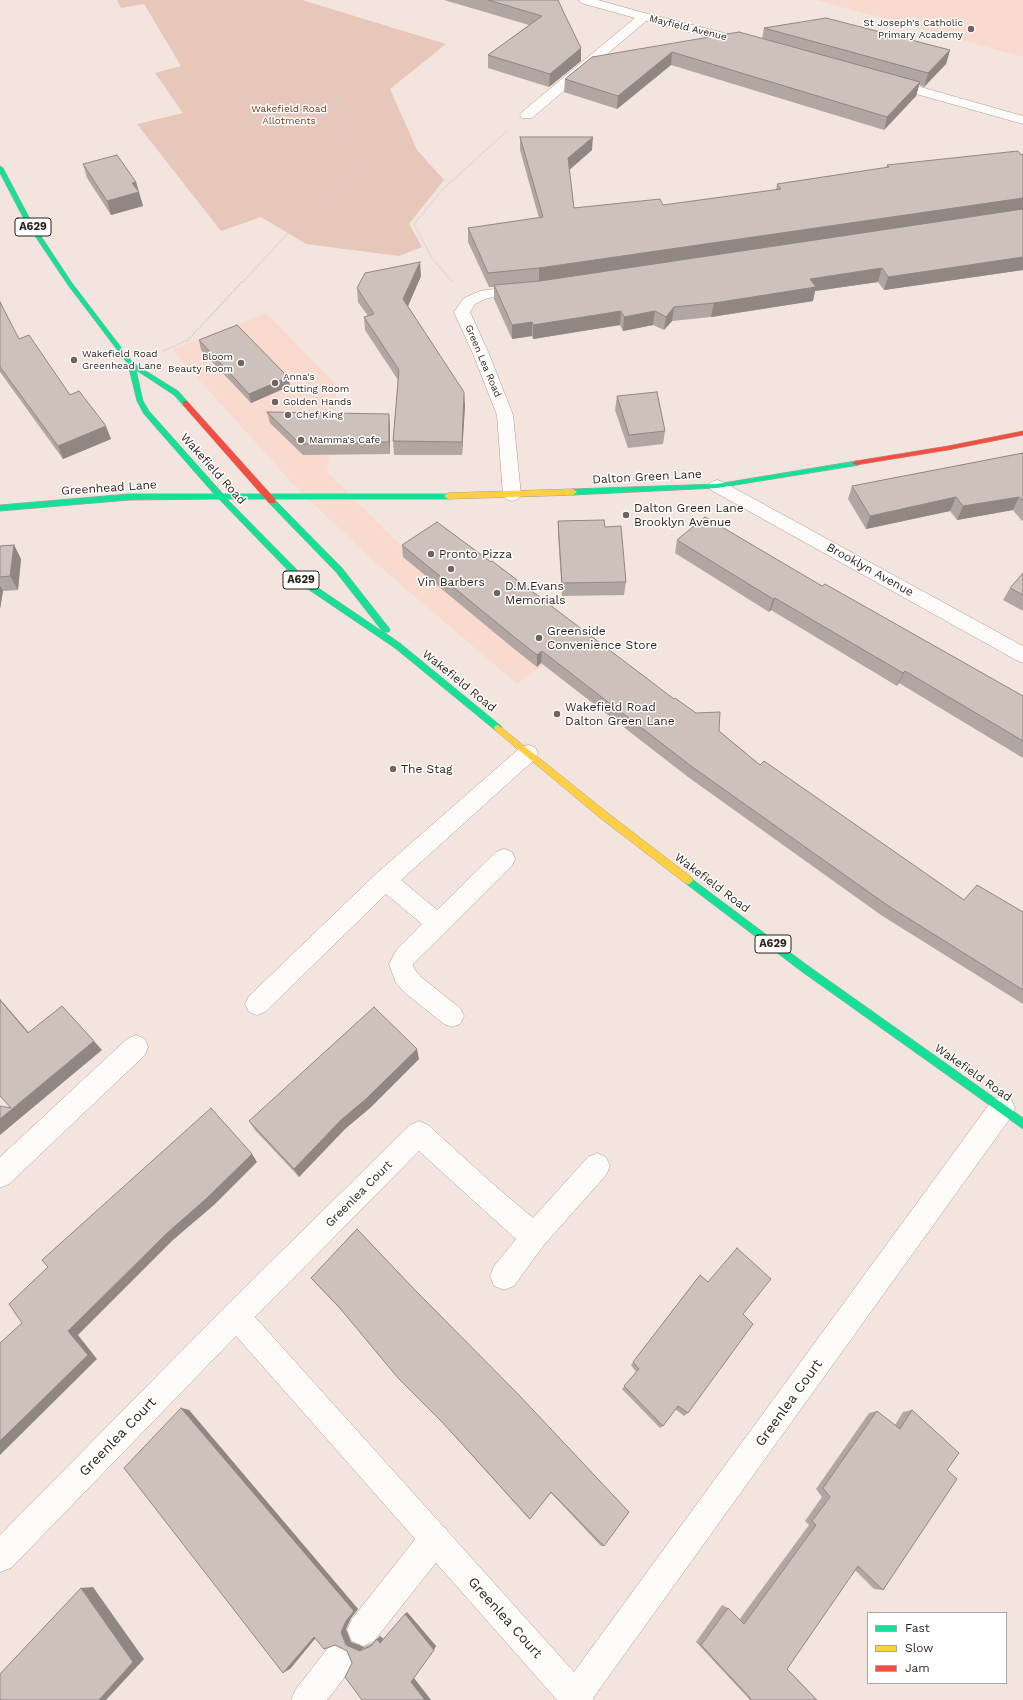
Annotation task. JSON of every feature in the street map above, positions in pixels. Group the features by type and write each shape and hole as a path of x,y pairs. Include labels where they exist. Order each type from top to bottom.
{"main road":[{"name":"Wakefield Road","path":"0,168 32,227 70,284 130,364 176,393 268,497 339,570 398,646"},
{"name":"Wakefield Road","path":"130,364 140,402 146,412 220,496 305,583 398,646 602,814 804,968 1013,1116"},
{"name":"Dalton Green Lane","path":"268,497 512,495 717,486 948,448 1023,433"},
{"name":"Greenhead Lane","path":"0,508 129,497 268,497"}],"street":[{"name":"Mayfield Avenue","path":"585,0 644,17 701,30 762,47"},
{"path":"527,115 644,17"},
{"path":"877,79 1023,120"},
{"path":"469,301 486,294 539,288"},
{"name":"Green Lea Road","path":"469,301 462,312 481,354 505,415 512,495"},
{"name":"Brooklyn Avenue","path":"717,486 1023,655"},
{"path":"257,1004 385,880 528,753"},
{"path":"452,1016 404,975 402,964 405,956 504,859"},
{"path":"385,880 438,924"},
{"path":"0,1175 136,1046"},
{"name":"Greenlea Court","path":"236,1316 577,1698 1013,1116"},
{"name":"Greenlea Court","path":"0,1557 236,1316 419,1134 534,1237"},
{"path":"504,1276 534,1237 597,1166"},
{"path":"363,1630 435,1540"},
{"path":"307,1700 339,1659"}],"path":[{"path":"130,364 188,340 288,233 360,168 331,103 363,77"},
{"path":"469,301 432,258 414,224 443,189 527,115"}],"shaded area":[{"name":"St Joseph's Catholic Primary Academy","path":"816,0 1023,0 1023,57"},
{"path":"266,313 337,385 327,472 400,545 440,528 582,635 517,684 371,559 294,485 172,350"}],"green space":[{"name":"Wakefield Road Allotments","path":"117,0 302,0 446,44 390,89 417,150 444,180 409,224 422,247 399,256 306,244 261,217 221,231 137,124 183,113 155,73 181,66 144,4 121,8"}],"building":[{"path":"488,0 558,0 581,48 550,74 488,55 542,16"},
{"path":"826,18 950,50 928,73 764,28"},
{"path":"739,32 920,82 887,117 672,52 618,96 565,79 592,57"},
{"path":"520,137 593,137 568,158 574,208 660,199 663,205 781,189 777,184 889,167 887,165 1018,151 1021,155 1023,154 1023,198 539,268 488,273 468,228 543,217"},
{"path":"117,155 136,182 132,183 139,192 107,201 83,164"},
{"path":"1023,209 1023,257 888,277 882,268 810,279 816,287 714,303 674,307 666,317 655,311 624,317 621,311 533,325 532,322 512,325 494,285 540,281"},
{"path":"420,262 403,299 464,392 462,442 393,441 399,370 364,317 374,314 357,288 365,273"},
{"path":"0,302 19,339 29,335 70,395 79,391 106,426 58,446 0,367"},
{"path":"237,325 288,377 249,394 199,340"},
{"path":"657,392 665,431 629,435 617,396"},
{"path":"267,412 389,414 389,442 300,444"},
{"path":"1023,453 1023,501 1019,497 963,506 956,497 870,516 852,486"},
{"path":"705,517 822,586 825,584 1023,696 1023,741 905,671 903,673 775,598 773,599 677,540"},
{"path":"604,520 605,527 621,526 626,582 562,583 558,521"},
{"path":"437,522 491,562 492,561 674,699 675,698 696,713 720,712 719,731 760,765 764,761 964,900 977,885 1023,912 1023,990 887,905 691,766 542,651 537,655 402,545"},
{"path":"14,545 10,576 0,577 0,546"},
{"path":"1023,573 1023,595 1010,588"},
{"path":"0,1000 28,1033 62,1006 94,1041 0,1119 0,1106 11,1108 0,1096"},
{"path":"374,1007 417,1049 366,1099 341,1120 294,1169 249,1121"},
{"path":"211,1108 252,1154 207,1198 166,1234 68,1331 88,1355 0,1441 0,1343 22,1323 9,1304 48,1267 42,1260"},
{"path":"357,1229 518,1394 629,1512 604,1546 551,1492 530,1519 442,1422 398,1378 339,1307 311,1278"},
{"path":"737,1248 771,1279 743,1314 753,1324 688,1413 678,1406 663,1426 624,1386 639,1369 633,1362 700,1275 708,1282"},
{"path":"181,1408 354,1611 346,1621 341,1632 346,1645 360,1651 371,1646 377,1639 380,1643 405,1614 434,1650 411,1682 425,1700 362,1700 345,1677 352,1663 347,1651 335,1645 324,1649 314,1637 283,1673 124,1468"},
{"path":"912,1410 959,1453 947,1470 957,1479 883,1590 858,1566 787,1669 817,1700 752,1700 701,1645 728,1608 744,1624 816,1525 812,1521 830,1497 823,1488 877,1411 900,1429"},
{"path":"81,1588 133,1662 99,1700 0,1700 0,1674"}],"traffic: fast":[{"path":"0,168 28,221 70,284 131,364 176,393 185,403"},
{"path":"131,364 140,401 146,412 220,496 305,583 398,646 498,728"},
{"path":"573,492 717,486 856,463"},
{"path":"0,508 129,497 448,496"},
{"path":"272,501 339,570 386,630"},
{"path":"688,880 804,968 1023,1124"}],"traffic: slow":[{"path":"448,496 573,492"},
{"path":"498,728 602,814 688,880"}],"traffic: jam":[{"path":"185,403 272,501"},
{"path":"856,463 948,448 1023,433"}],"place":[{"name":"St Joseph's Catholic Primary Academy","path":"971,29"},
{"name":"Wakefield Road Greenhead Lane","path":"74,360"},
{"name":"Bloom Beauty Room","path":"241,363"},
{"name":"Anna's Cutting Room","path":"275,383"},
{"name":"Golden Hands","path":"275,402"},
{"name":"Chef King","path":"288,415"},
{"name":"Mamma's Cafe","path":"301,440"},
{"name":"Dalton Green Lane Brooklyn Avenue","path":"626,515"},
{"name":"Pronto Pizza","path":"431,554"},
{"name":"Vin Barbers","path":"451,569"},
{"name":"D.M.Evans Memorials","path":"497,593"},
{"name":"Greenside Convenience Store","path":"539,638"},
{"name":"Wakefield Road Dalton Green Lane","path":"557,714"},
{"name":"The Stag","path":"393,769"}]}
